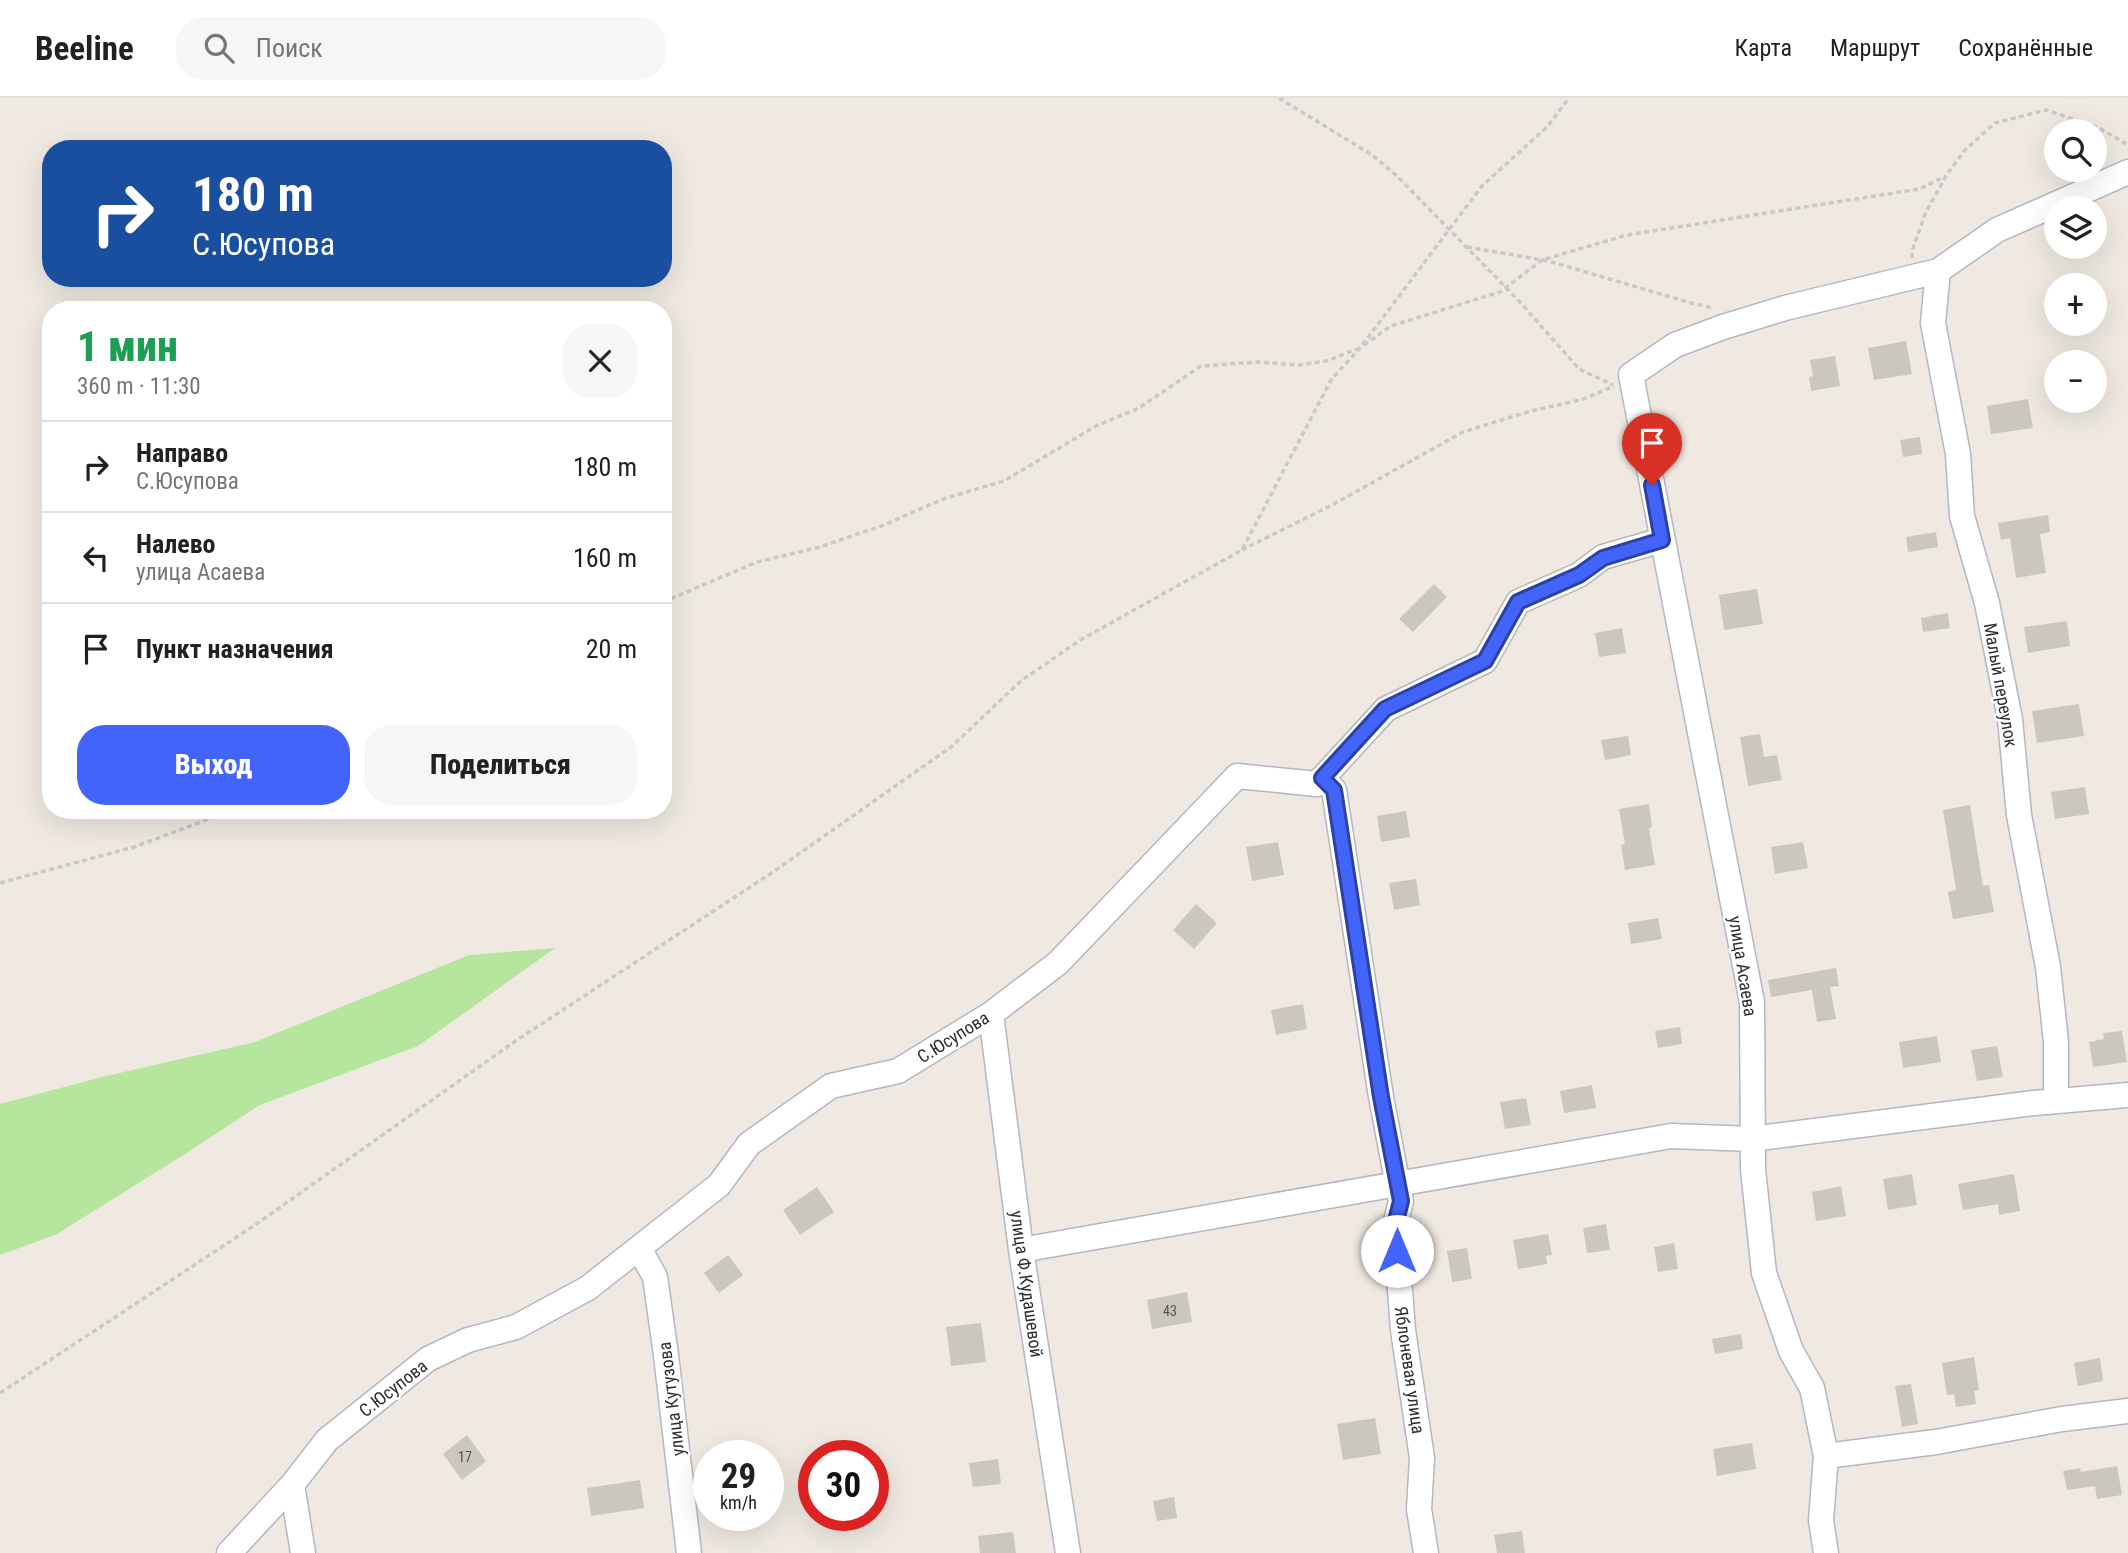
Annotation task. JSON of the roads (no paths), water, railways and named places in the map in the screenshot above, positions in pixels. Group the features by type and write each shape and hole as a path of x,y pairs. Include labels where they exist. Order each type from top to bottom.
{"street":[{"path":"1938,271 1997,230 2128,172"},
{"name":"улица Асаева","path":"1826,1553 1821,1520 1826,1456 1812,1388 1791,1351 1765,1273 1753,1168 1752,1002 1662,540 1623,380 1675,345 1723,327 1785,308 1938,271"},
{"name":"Малый переулок","path":"1938,271 1933,323 1958,454 1962,516 1987,603 2010,719 2019,815 2048,967 2056,1041 2056,1101"},
{"path":"1322,778 1385,709 1485,661 1518,602 1579,575 1603,558 1662,540"},
{"name":"С.Юсупова","path":"229,1553 292,1485 327,1440 428,1359 468,1340 516,1327 588,1288 719,1185 749,1144 831,1086 898,1071 991,1014 1058,963 1237,776 1317,784 1322,778"},
{"name":"Яблоневая улица","path":"1322,778 1334,790 1381,1097 1401,1201 1395,1225 1403,1330 1422,1458 1419,1509 1426,1553"},
{"name":"улица Ф.Кудашевой","path":"991,1014 1021,1250 1068,1553"},
{"path":"1021,1250 1671,1136 1752,1139 2128,1094"},
{"name":"улица Кутузова","path":"639,1248 654,1277 666,1354 689,1553"},
{"path":"1826,1456 1936,1442 2062,1419 2128,1411"},
{"path":"292,1485 303,1553"}]}
